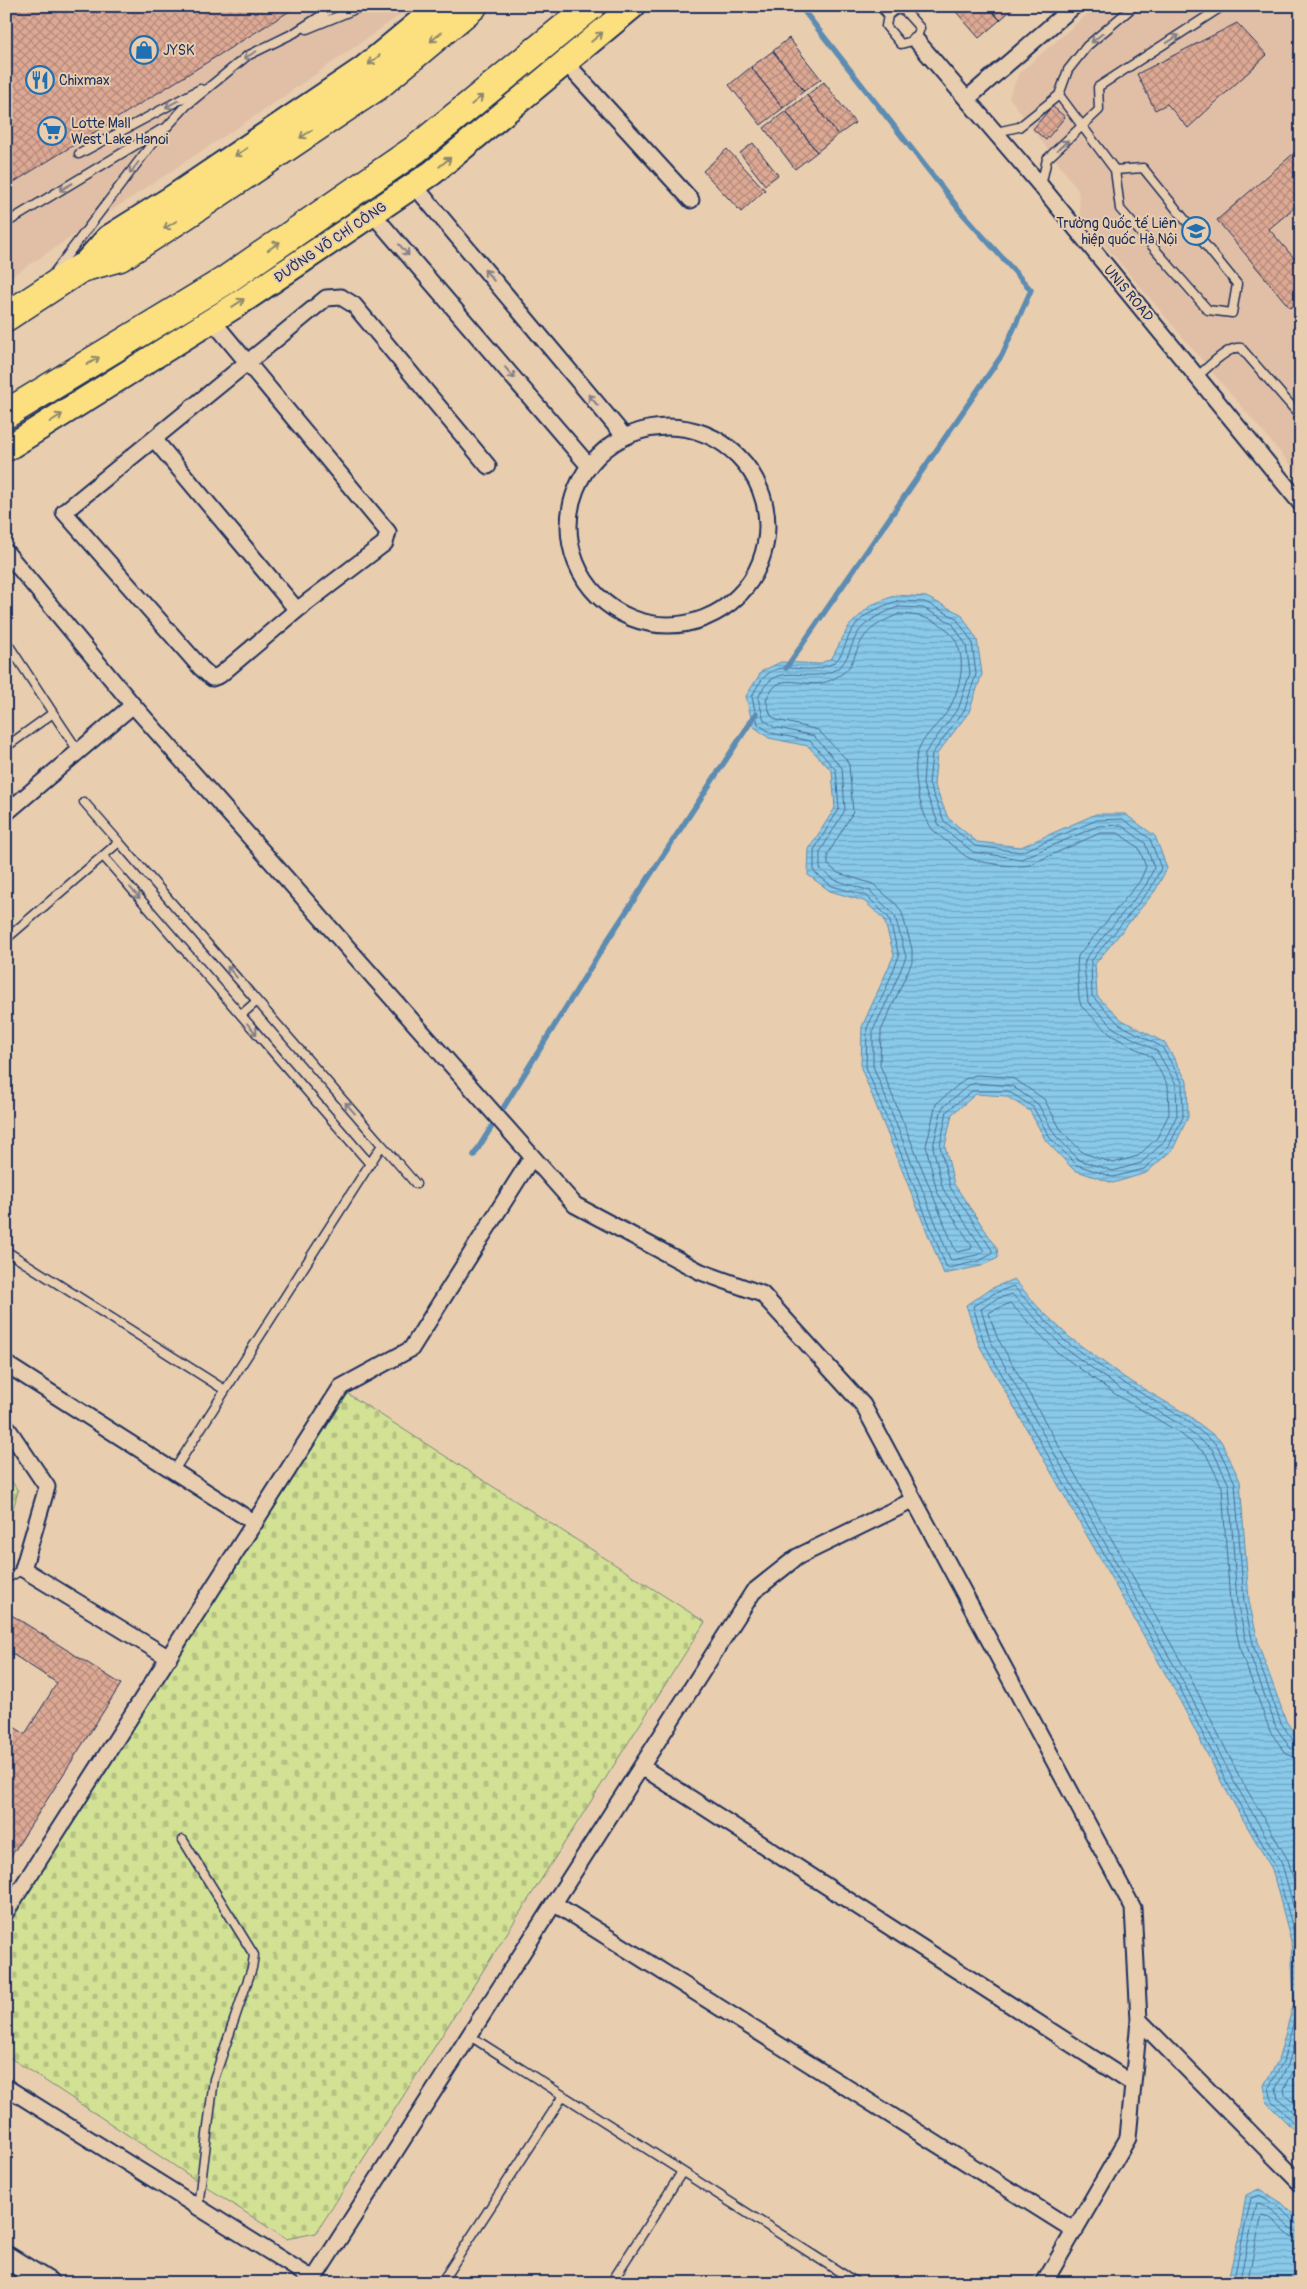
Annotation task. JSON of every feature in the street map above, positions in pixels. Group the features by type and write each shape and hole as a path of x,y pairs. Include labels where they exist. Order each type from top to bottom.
{"highway":[{"path":"6,317 81,268 120,256 184,216 376,87 473,6"},
{"name":"ĐƯỜNG VÕ CHÍ CÔNG","path":"6,414 223,282 416,149 591,6"}],"main road":[{"path":"81,268 108,238 172,198 363,69 439,6"},
{"name":"ĐƯỜNG VÕ CHÍ CÔNG","path":"6,448 212,320 432,173 633,6"}],"street":[{"path":"968,98 1074,6"},
{"name":"UNIS ROAD","path":"916,40 968,98 1198,376 1301,504"},
{"path":"566,63 692,200"},
{"path":"414,185 624,437"},
{"path":"372,213 590,466"},
{"path":"212,320 246,364 388,532 385,543 296,610 220,675 212,678 201,668 64,512 246,364 326,298 341,297 354,305 488,466"},
{"path":"661,427 692,430 722,442 745,463 761,490 768,521 765,552 752,581 728,606 698,622 664,626 630,619 601,601 580,574 569,542 569,508 581,476 590,466 603,450 630,433 661,427"},
{"path":"154,439 296,610"},
{"path":"6,552 134,705 575,1205 701,1272 762,1294 863,1405 1133,1908 1139,2020 1128,2138 1044,2283"},
{"path":"6,813 134,705"},
{"path":"6,1912 341,1387 411,1349 532,1157"},
{"path":"6,1364 255,1523"},
{"path":"6,1426 47,1487 23,1569 169,1658"},
{"path":"6,2087 314,2282 753,1592 797,1557 914,1500"},
{"path":"642,1767 1133,2084"},
{"path":"555,1904 1075,2231"},
{"path":"1139,2020 1301,2184"},
{"path":"6,2257 48,2283"}],"lane":[{"path":"294,33 336,6"},
{"path":"34,299 168,126 186,106 247,56 294,33 363,6"},
{"path":"996,132 1019,128 1059,95 1068,70 1087,46 1134,6"},
{"path":"1041,186 1048,159 1099,110 1098,87 1223,6"},
{"path":"889,8 904,10 920,28 916,40 901,44 893,36 886,26 889,8"},
{"path":"79,154 215,81"},
{"path":"1059,95 1084,125 1115,170 1120,209 1208,310 1232,313 1237,284 1143,168 1115,170"},
{"path":"6,223 168,126"},
{"path":"1198,376 1236,346 1241,348 1301,417"},
{"path":"6,641 79,752"},
{"path":"6,747 53,713"},
{"path":"84,802 416,1184"},
{"path":"6,939 119,842"},
{"path":"103,856 370,1164"},
{"path":"240,1016 258,1002"},
{"path":"173,1472 382,1145"},
{"path":"6,1251 225,1390"},
{"path":"6,1579 23,1569"},
{"path":"183,1840 254,1955 252,1968 214,2079 198,2207"},
{"path":"470,2036 857,2283"},
{"path":"441,2283 563,2096"},
{"path":"610,2283 682,2172"}],"shaded area":[{"path":"6,6 413,6 267,108 6,280"},
{"name":"Trường Quốc tế Liên hiệp quốc Hà Nội","path":"1097,6 1301,6 1301,477 1081,217 1078,190 1009,97 1019,73"}],"green space":[{"path":"348,1394 705,1622 316,2233 286,2239 6,2055 6,1921"},
{"path":"6,1473 18,1491 6,1533"}],"water":[{"path":"896,595 926,597 961,614 977,640 982,674 969,712 937,754 934,784 948,818 977,842 1021,847 1096,814 1125,814 1155,836 1167,868 1155,891 1095,964 1097,996 1122,1020 1165,1043 1187,1081 1188,1117 1173,1149 1146,1173 1113,1183 1074,1170 1046,1141 1030,1111 1006,1096 976,1094 952,1114 945,1146 954,1184 997,1248 998,1258 981,1266 944,1274 861,1068 862,1027 894,955 884,919 864,901 830,891 808,875 809,849 835,808 832,771 808,746 769,738 753,726 746,696 762,671 781,662 819,664 832,658 849,626 871,605"},
{"path":"1014,1279 1037,1306 1069,1337 1125,1378 1188,1415 1221,1441 1240,1481 1249,1601 1259,1646 1286,1721 1301,1743 1301,2137 1267,2103 1264,2085 1278,2061 1294,2002 1291,1941 1272,1869 1223,1785 1174,1689 979,1345 966,1305 990,1289"},
{"path":"1259,2189 1282,2203 1301,2222 1301,2283 1227,2283 1240,2232 1246,2195"}],"building":[{"name":"Lotte Mall West Lake Hanoi","path":"6,6 298,6 6,187"},
{"path":"951,6 988,6 1000,20 979,38"},
{"path":"988,6 1016,6 1000,20"},
{"path":"1237,23 1267,55 1188,128 1167,104 1155,110 1137,74"},
{"path":"789,38 821,79 804,91 773,51"},
{"path":"773,51 804,91 783,108 751,67"},
{"path":"751,67 783,108 761,125 729,85"},
{"path":"824,82 855,123 838,135 807,95"},
{"path":"807,95 838,135 817,152 786,111"},
{"path":"1052,106 1065,117 1046,140 1033,129"},
{"path":"786,111 817,152 795,169 764,128"},
{"path":"753,143 778,175 765,185 740,153"},
{"path":"1301,147 1301,202 1269,229 1294,258 1301,252 1301,299 1290,308 1217,220"},
{"path":"727,149 765,190 741,212 703,171"},
{"path":"10,1614 121,1684 6,1864 6,1722 25,1734 57,1683 6,1650 6,1621"}],"waterway":[{"path":"786,668 1002,355 1031,290 962,213 800,6"},
{"path":"474,1155 609,938 756,714"}],"place":[{"name":"JYSK","path":"144,50"},
{"name":"Chixmax","path":"40,80"},
{"name":"Lotte Mall West Lake Hanoi","path":"52,131"},
{"name":"Trường Quốc tế Liên hiệp quốc Hà Nội","path":"1196,231"}]}
